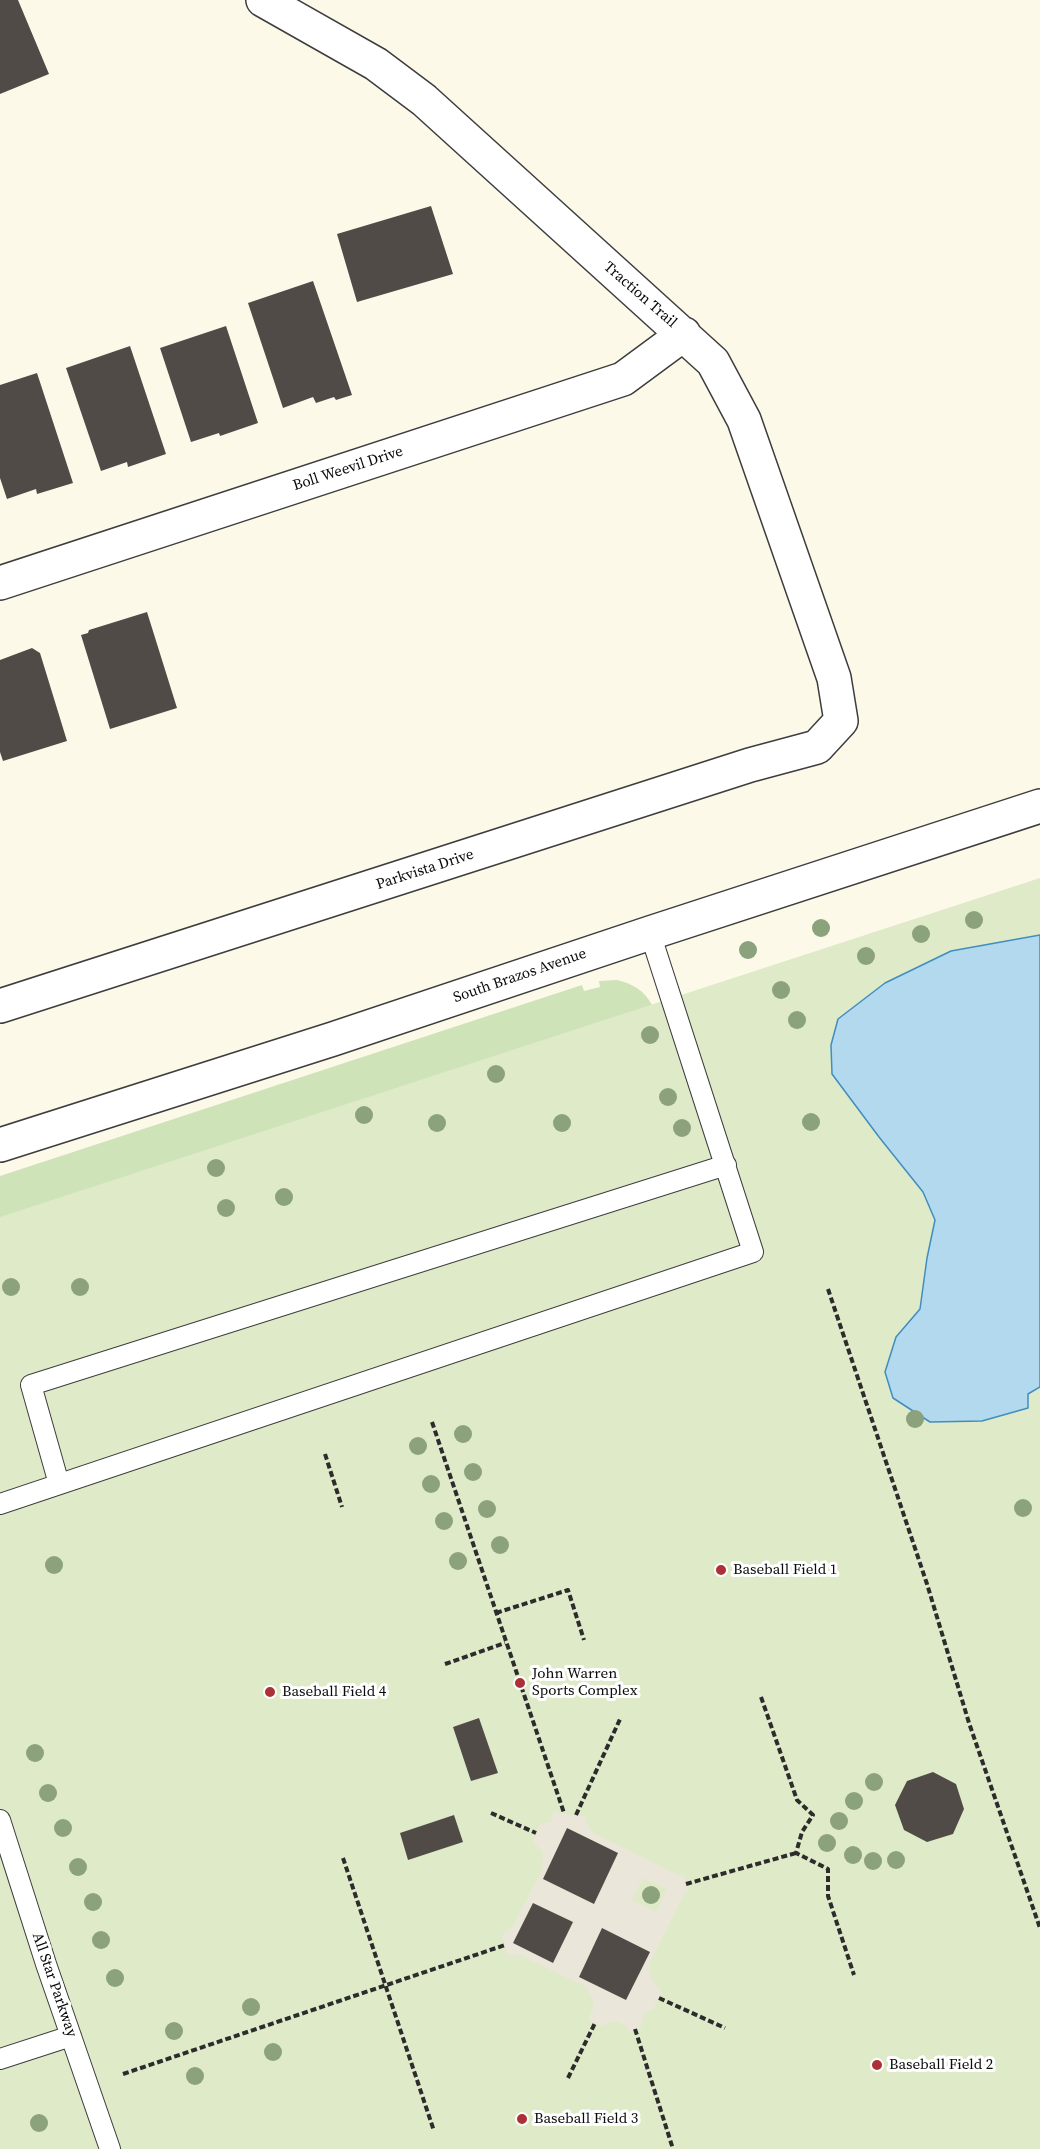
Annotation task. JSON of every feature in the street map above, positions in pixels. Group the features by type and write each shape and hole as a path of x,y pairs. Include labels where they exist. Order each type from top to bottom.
{"street":[{"name":"Traction Trail","path":"263,0 376,64 424,100 713,362 744,420 834,678 841,721"},
{"name":"Boll Weevil Drive","path":"0,583 623,379 684,334"},
{"name":"Parkvista Drive","path":"0,1006 739,769 817,747 841,721"},
{"name":"South Brazos Avenue","path":"0,1145 333,1039 1040,806"}],"lane":[{"path":"0,1504 753,1252 650,933"},
{"path":"58,1484 31,1385 726,1165"},
{"name":"All Star Parkway","path":"0,1820 110,2149"},
{"path":"0,2059 71,2036"}],"path":[{"path":"828,1288 927,1584 969,1723 1040,1928"},
{"path":"432,1422 564,1813"},
{"path":"325,1454 342,1507"},
{"path":"496,1613 568,1590 584,1640"},
{"path":"445,1664 506,1643"},
{"path":"761,1697 796,1800 813,1815 802,1832 796,1853"},
{"path":"576,1815 621,1717"},
{"path":"491,1813 536,1833"},
{"path":"686,1884 796,1853 828,1869 828,1896 854,1975"},
{"path":"343,1858 434,2131"},
{"path":"123,2074 505,1946"},
{"path":"659,1998 725,2028"},
{"path":"568,2078 596,2023"},
{"path":"635,2029 673,2149"}],"green space":[{"name":"John Warren Sports Complex","path":"1040,878 1040,2149 0,2149 0,1217"},
{"path":"617,980 637,988 652,1005 0,1342 0,1176 582,985 584,991 600,987 599,981"}],"shaded area":[{"path":"554,1812 586,1817 593,1833 676,1874 684,1875 689,1891 684,1894 650,1962 650,1977 662,1990 654,2008 644,2013 641,2027 630,2032 619,2022 608,2022 603,2026 588,2020 593,2001 586,1987 520,1955 508,1955 502,1936 513,1926 542,1870 543,1853 533,1841 540,1824 551,1822","holes":["568,1828 618,1853 594,1904 543,1879","643,1878 667,1889 656,1912 632,1900","532,1903 573,1922 553,1962 513,1943","602,1929 650,1952 626,2000 579,1977"]}],"water":[{"path":"1040,935 1040,1387 1028,1394 1028,1408 982,1421 930,1422 893,1398 885,1372 896,1337 920,1309 935,1220 923,1192 832,1074 831,1045 838,1019 885,983 951,951"}],"building":[{"path":"0,0 18,0 49,74 0,94"},
{"path":"431,206 453,274 357,302 337,234"},
{"path":"313,281 352,395 336,400 334,397 316,403 313,397 283,408 248,303"},
{"path":"226,326 258,423 220,436 219,433 191,442 160,348"},
{"path":"130,346 166,454 128,467 127,462 101,471 66,368"},
{"path":"37,373 73,483 37,494 36,489 7,499 0,478 0,385"},
{"path":"147,612 177,708 110,729 81,635 88,633 89,630"},
{"path":"32,648 40,653 67,741 3,761 0,752 0,660"},
{"path":"479,1718 498,1773 471,1781 453,1727"},
{"path":"933,1772 956,1784 964,1809 953,1834 927,1842 904,1830 895,1805 907,1781"},
{"path":"454,1815 463,1842 408,1860 400,1833"},
{"path":"567,1828 618,1853 594,1904 543,1879"},
{"path":"533,1903 573,1922 553,1963 513,1943"},
{"path":"602,1928 650,1952 626,2000 579,1977"}],"place":[{"name":"Baseball Field 1","path":"721,1570"},
{"name":"John Warren Sports Complex","path":"520,1683"},
{"name":"Baseball Field 4","path":"270,1692"},
{"name":"Baseball Field 2","path":"877,2065"},
{"name":"Baseball Field 3","path":"522,2119"}]}
